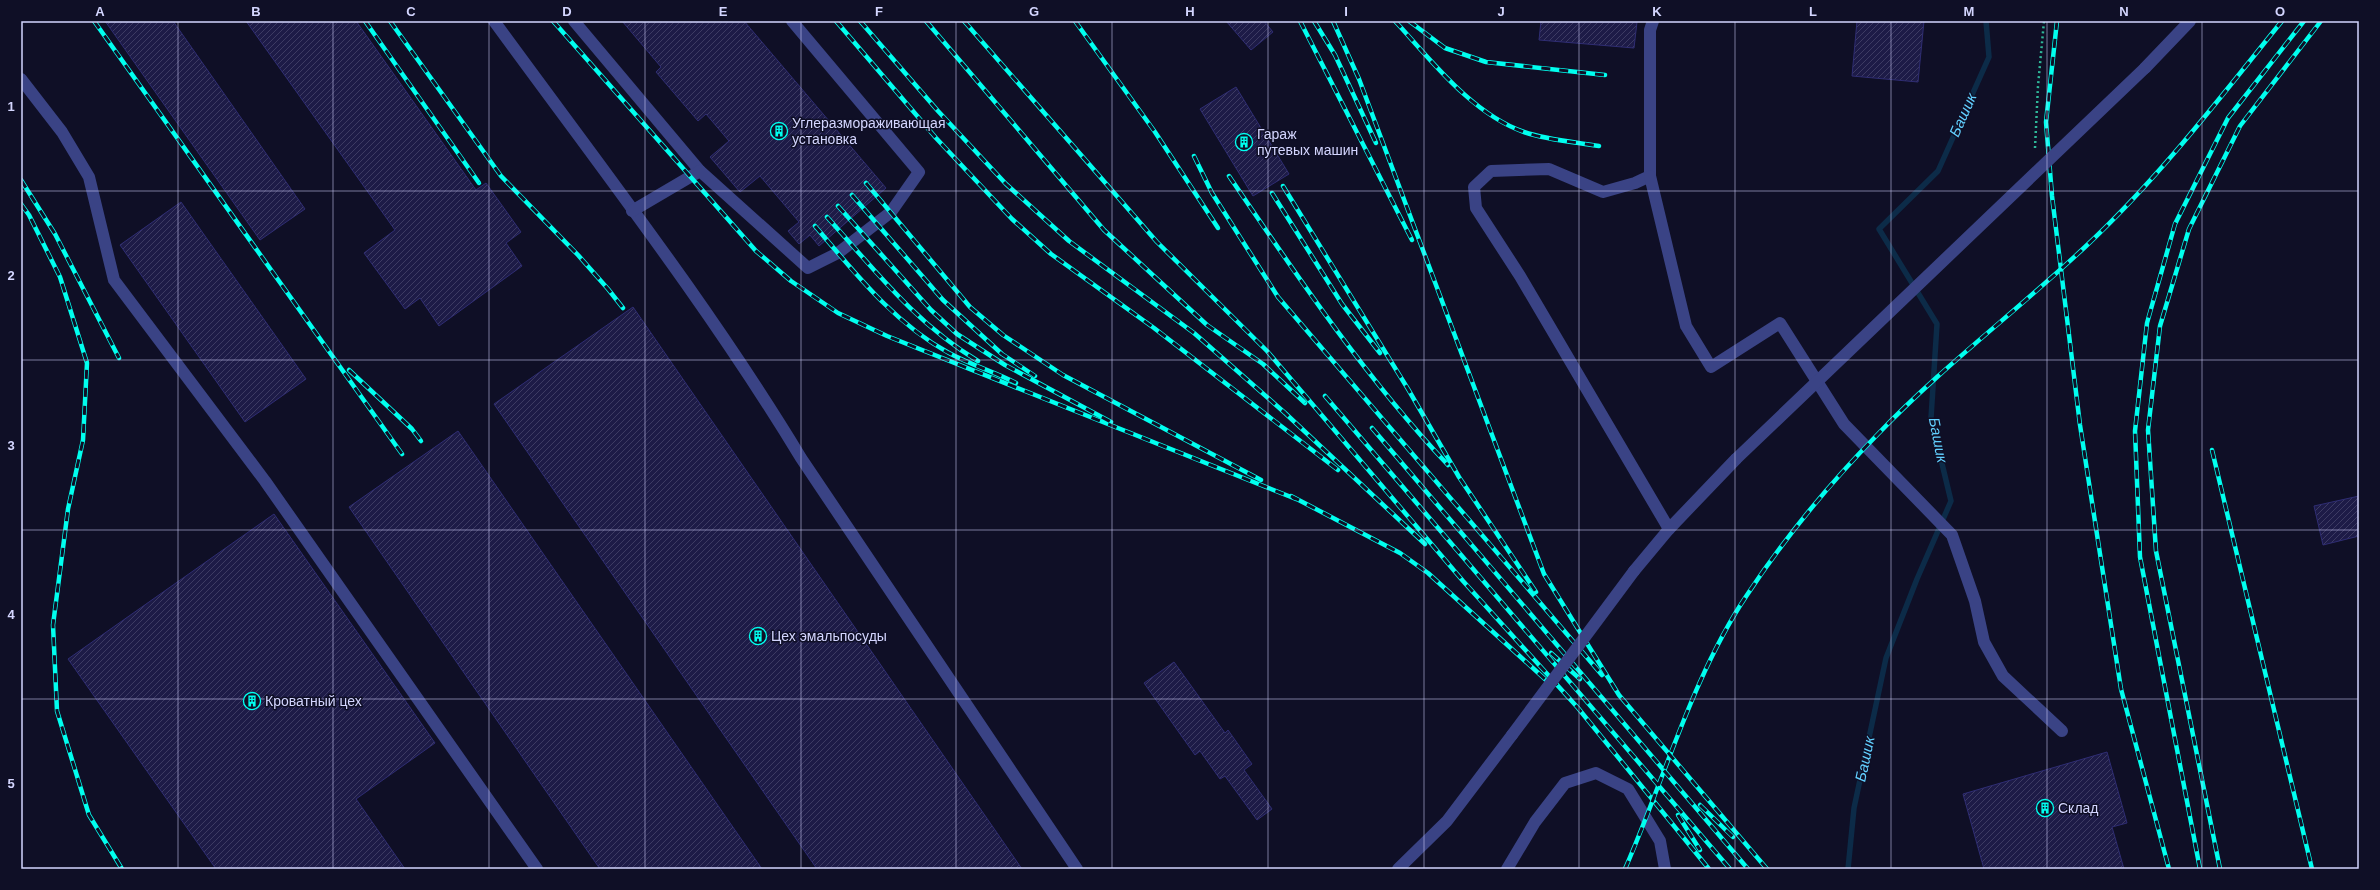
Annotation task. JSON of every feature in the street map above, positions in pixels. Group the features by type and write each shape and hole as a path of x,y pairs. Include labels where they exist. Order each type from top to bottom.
{"lane":[{"path":"494,21 632,210 686,281 760,390 806,465 1077,869"},
{"path":"574,21 700,171 808,268 838,253 891,212 919,172 792,21"},
{"path":"1653,21 1650,30 1650,176 1686,326 1712,367 1780,323 1844,424 1926,510 1952,535 1975,601 1984,642 2003,676 2062,731"},
{"path":"1398,869 1447,821 1634,571 1669,529 1736,459 2145,68 2190,21"},
{"path":"21,79 62,132 89,177 114,280 265,481 537,869"},
{"path":"1650,176 1635,183 1603,192 1549,169 1491,171 1474,187 1476,208 1520,276 1669,529"},
{"path":"632,210 700,171"},
{"path":"1507,869 1536,822 1564,783 1596,773 1628,790 1660,841 1665,869"}],"path":[{"path":"2035,148 2038,86 2044,21"}],"building":[{"path":"105,21 173,21 305,209 260,240"},
{"path":"246,21 356,21 476,190 486,183 521,232 506,243 522,266 439,326 420,298 405,309 364,253 395,230"},
{"name":"Углеразмораживающая установка","path":"622,21 744,21 886,188 819,246 810,235 799,244 788,231 799,222 760,176 740,192 710,157 729,141 706,114 698,121 656,72 661,67"},
{"path":"1226,21 1264,21 1273,32 1251,50"},
{"path":"1541,21 1637,22 1634,48 1539,40"},
{"path":"1857,21 1924,21 1918,82 1852,76"},
{"name":"Гараж путевых машин","path":"1236,87 1289,174 1253,196 1200,109"},
{"path":"181,202 306,379 245,422 120,245"},
{"name":"Цех эмальпосуды","path":"633,307 1022,869 817,869 494,404"},
{"path":"458,431 762,869 600,869 349,507"},
{"path":"2359,496 2359,536 2323,545 2314,506"},
{"name":"Кроватный цех","path":"274,514 435,743 356,799 405,869 216,869 68,659"},
{"path":"1174,662 1225,733 1228,730 1252,764 1244,770 1272,809 1257,820 1225,776 1220,779 1200,751 1195,755 1144,683"},
{"name":"Склад","path":"2107,752 2127,823 2112,827 2124,869 1984,869 1963,794"}],"waterway":[{"name":"Башик","path":"1848,869 1854,808 1886,658 1917,579 1951,501 1931,418 1937,324 1879,229 1938,171 1989,57 1986,21"}],"railway":[{"path":"94,21 402,454"},
{"path":"365,21 479,183"},
{"path":"390,21 501,176 578,255 623,308"},
{"path":"553,21 756,251 791,281 838,313 887,336 1296,499"},
{"path":"836,21 936,138 1012,219 1051,254 1154,328 1338,470"},
{"path":"860,21 938,111 1006,184 1069,241 1194,333 1285,413 1425,544"},
{"path":"926,21 1104,230 1207,325 1263,364 1305,403"},
{"path":"964,21 1157,242 1267,351 1463,581 1578,708 1709,869"},
{"path":"1075,21 1155,132 1218,228"},
{"path":"1300,21 1412,240"},
{"path":"1314,21 1335,55 1376,143"},
{"path":"1333,21 1359,79 1544,574 1619,695 1767,869"},
{"path":"1395,21 1438,69 1487,113 1505,124 1524,132 1542,137 1599,146"},
{"path":"1409,21 1445,48 1486,62 1605,75"},
{"path":"2057,21 2046,122 2052,196 2080,425 2121,689 2169,869"},
{"path":"1625,869 1680,729 1711,659 1728,626 1747,595 1792,532 1843,472 1902,409 2059,271 2138,194 2187,138 2282,21"},
{"path":"2200,869 2140,557 2135,431 2147,323 2175,224 2228,118 2304,21"},
{"path":"2220,869 2156,551 2148,430 2160,326 2189,229 2240,126 2321,21"},
{"path":"1194,156 1212,193 1278,297 1602,675"},
{"path":"1229,176 1306,288 1360,361 1388,397 1448,465"},
{"path":"21,180 55,234 119,358"},
{"path":"866,183 970,307 1003,335 1063,375 1261,480"},
{"path":"1283,186 1408,389 1459,477 1536,592"},
{"path":"1272,193 1342,304 1380,353"},
{"path":"852,195 943,300 1002,354 1035,376"},
{"path":"21,204 29,215 60,277 87,363 83,440 68,509 53,625 57,711 89,815 122,869"},
{"path":"838,206 931,310 957,334 1005,365 1111,422"},
{"path":"827,217 879,276 915,313 955,346 978,361"},
{"path":"815,226 860,279 910,327 949,353 1016,383"},
{"path":"349,370 412,429 421,441"},
{"path":"1325,396 1730,869"},
{"path":"1372,428 1748,869"},
{"path":"2212,450 2312,869"},
{"path":"1291,496 1400,553 1428,573 1546,680"},
{"path":"1551,653 1580,679"},
{"path":"1700,805 1733,837"},
{"path":"1678,815 1700,850"}],"place":[{"name":"Углеразмораживающая установка","path":"779,131"},
{"name":"Гараж путевых машин","path":"1244,142"},
{"name":"Цех эмальпосуды","path":"758,636"},
{"name":"Кроватный цех","path":"252,701"},
{"name":"Склад","path":"2045,808"}]}
